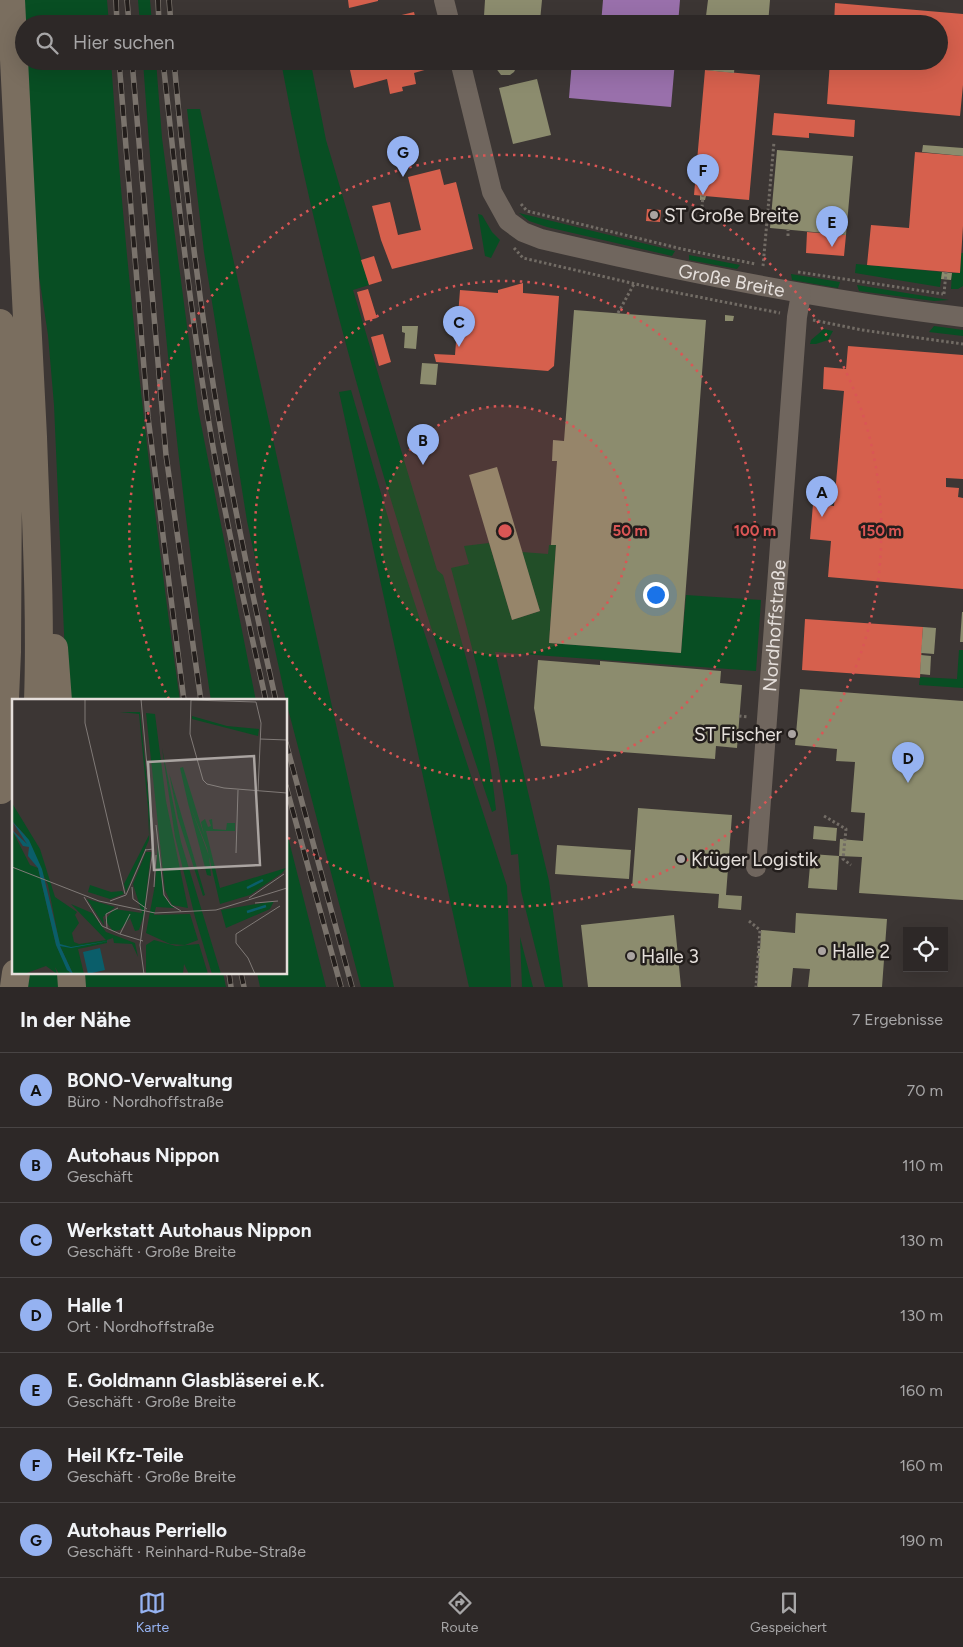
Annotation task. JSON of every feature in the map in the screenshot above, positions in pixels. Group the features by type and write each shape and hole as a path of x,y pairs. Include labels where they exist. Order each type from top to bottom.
{"highway":[{"path":"11,0 38,573 38,699"},
{"path":"0,323 8,472 4,662 4,796"},
{"path":"38,573 53,638 58,699"},
{"path":"71,974 72,987"}],"main road":[{"path":"14,987 16,974"}],"street":[{"path":"444,0 448,15"},
{"name":"Große Breite","path":"462,70 492,192 508,221 523,232 541,239 680,271 800,294 963,317"},
{"name":"Nordhoffstraße","path":"756,867 800,294"}],"path":[{"path":"763,266 774,142"},
{"path":"701,217 703,196"},
{"path":"527,211 682,249 770,267"},
{"path":"788,230 788,236"},
{"path":"514,249 523,258 634,284 862,330 963,344"},
{"path":"794,272 944,294 946,272"},
{"path":"618,313 634,284"},
{"path":"824,816 846,829 843,860 851,865"},
{"path":"749,921 760,930 756,987"}],"green space":[{"path":"22,0 107,0 108,15 23,15"},
{"path":"138,0 150,0 151,15 139,15"},
{"path":"25,70 112,70 140,382 180,699 67,699 54,405 48,335 33,237"},
{"path":"144,70 157,70 162,138 198,409 256,699 211,699 179,462 155,221"},
{"path":"283,70 312,70 326,140 369,285 353,290 437,570 443,575 467,663 482,721 487,750 496,810 492,812 431,628 374,443 347,350 301,162"},
{"path":"187,109 200,109 394,987 361,987 288,709 288,699 286,699 247,521 204,252"},
{"path":"519,213 675,251 672,256 547,227 529,221"},
{"path":"478,214 482,215 492,232 500,240 491,258 485,256"},
{"path":"961,253 963,253 963,286 958,289 951,289 952,273 960,273"},
{"path":"689,255 740,265 737,269 689,260"},
{"path":"856,264 942,272 940,287 855,273"},
{"path":"791,274 840,282 838,288 792,280"},
{"path":"857,285 949,300 934,301 859,291"},
{"path":"934,326 963,330 963,336 929,332"},
{"path":"824,329 833,331 828,340 810,344 811,340"},
{"path":"351,390 398,552 507,886 511,987 469,987 339,392"},
{"path":"489,543 512,620 540,611 522,552 548,554 549,545 556,545 549,643 681,653 686,595 761,600 756,671 495,652 549,881 563,987 545,987 521,891 518,854 511,855 495,746 479,674 451,568 469,564 464,546"},
{"path":"959,650 963,650 963,688 919,685 920,677 957,679"},
{"path":"288,837 326,987 260,987 257,974 288,974"},
{"path":"520,937 533,987 522,987"},
{"path":"27,974 61,974 62,987 24,987"},
{"path":"80,974 223,974 226,987 80,987"}],"building: Handel":[{"path":"348,0 378,0 378,1 349,8"},
{"path":"835,3 963,14 963,85 960,116 827,104 829,70 948,70 948,15 834,15"},
{"path":"414,12 415,15 402,15"},
{"path":"350,70 424,70 414,73 416,84 402,87 403,91 390,94 387,79 354,88"},
{"path":"705,70 760,75 749,200 694,195"},
{"path":"774,113 855,120 854,137 809,133 809,138 772,135"},
{"path":"915,152 963,156 963,226 960,273 867,265 871,225 909,228"},
{"path":"440,169 444,185 456,182 473,249 392,269 381,240 372,206 390,202 398,235 421,230 408,177"},
{"name":"ST Große Breite","path":"647,209 661,210 660,222 646,221"},
{"path":"807,232 846,235 844,256 806,253"},
{"path":"374,256 382,281 369,285 361,260"},
{"path":"523,283 523,293 559,296 554,366 548,371 436,362 434,354 455,355 460,290 498,293 498,290"},
{"path":"368,289 377,318 365,321 357,292"},
{"path":"383,334 391,362 379,366 371,337"},
{"path":"848,346 963,355 963,479 946,478 946,487 959,488 958,497 963,498 963,589 828,577 831,541 810,539 813,504 834,506 844,391 823,389 824,367 846,369"},
{"path":"805,619 923,627 920,678 802,670"}],"building: Büros":[{"path":"603,0 680,0 679,15 602,15"},
{"path":"571,70 674,70 671,107 569,98"}],"building: Industrie":[{"path":"485,0 542,0 541,15 484,15"},
{"path":"708,0 770,0 769,15 706,15"},
{"path":"497,70 515,70 510,75 501,75"},
{"path":"705,70 734,70 734,73"},
{"path":"537,79 551,135 513,144 499,88"},
{"path":"923,145 963,148 963,156 922,152"},
{"path":"777,150 853,156 846,235 770,228"},
{"path":"700,195 706,196 705,200 700,200"},
{"path":"942,272 952,273 951,280 941,279"},
{"path":"574,310 706,320 681,653 549,643 556,545 551,545 557,461 552,461 553,440 564,441"},
{"path":"725,315 734,316 733,321 725,321"},
{"path":"402,326 418,326 416,349 404,348 405,333 402,332"},
{"path":"422,363 438,364 436,385 420,384"},
{"path":"497,467 540,611 512,620 469,475"},
{"path":"962,612 963,642 960,642"},
{"path":"923,627 936,628 934,654 921,653"},
{"path":"921,655 931,656 930,675 920,674"},
{"path":"538,660 600,665 600,661 721,671 720,683 742,685 737,748 716,746 715,759 541,746 534,708"},
{"path":"800,689 963,701 963,900 859,893 862,857 839,856 840,839 863,841 865,813 851,812 855,762 836,761 837,749 795,745"},
{"name":"ST Fischer","path":"789,729 795,730 795,739 788,739"},
{"name":"Krüger Logistik","path":"638,808 732,815 726,895 742,896 741,910 718,908 719,894 632,888"},
{"path":"814,826 837,828 836,841 813,839"},
{"path":"557,845 631,850 629,879 555,874"},
{"path":"811,854 839,856 837,890 808,888"},
{"name":"Halle 2","path":"796,913 887,919 882,987 808,987 810,969 793,968 791,987 757,987 758,949 760,949 761,930 795,933"},
{"name":"Halle 3","path":"674,915 681,987 588,987 581,925"}],"railway":[{"path":"116,0 117,15"},
{"path":"127,0 128,15"},
{"path":"158,0 159,15"},
{"path":"169,0 170,15"},
{"path":"120,70 148,417 184,699"},
{"path":"133,70 166,455 201,699"},
{"path":"164,70 184,251 204,394 237,571 266,699"},
{"path":"175,70 194,249 214,390 254,602 276,699"},
{"path":"288,750 352,987"},
{"path":"288,793 341,987"},
{"path":"229,974 231,987"},
{"path":"241,974 244,987"}],"place":[{"name":"Autohaus Perriello","path":"403,177"},
{"name":"Heil Kfz-Teile","path":"703,195"},
{"name":"ST Große Breite","path":"654,215"},
{"name":"E. Goldmann Glasbläserei e.K.","path":"832,247"},
{"name":"Werkstatt Autohaus Nippon","path":"459,347"},
{"name":"Autohaus Nippon","path":"423,465"},
{"name":"BONO-Verwaltung","path":"822,517"},
{"name":"ST Fischer","path":"792,734"},
{"name":"Halle 1","path":"908,783"},
{"name":"Krüger Logistik","path":"681,859"},
{"name":"Halle 2","path":"822,951"},
{"name":"Halle 3","path":"631,956"}]}
